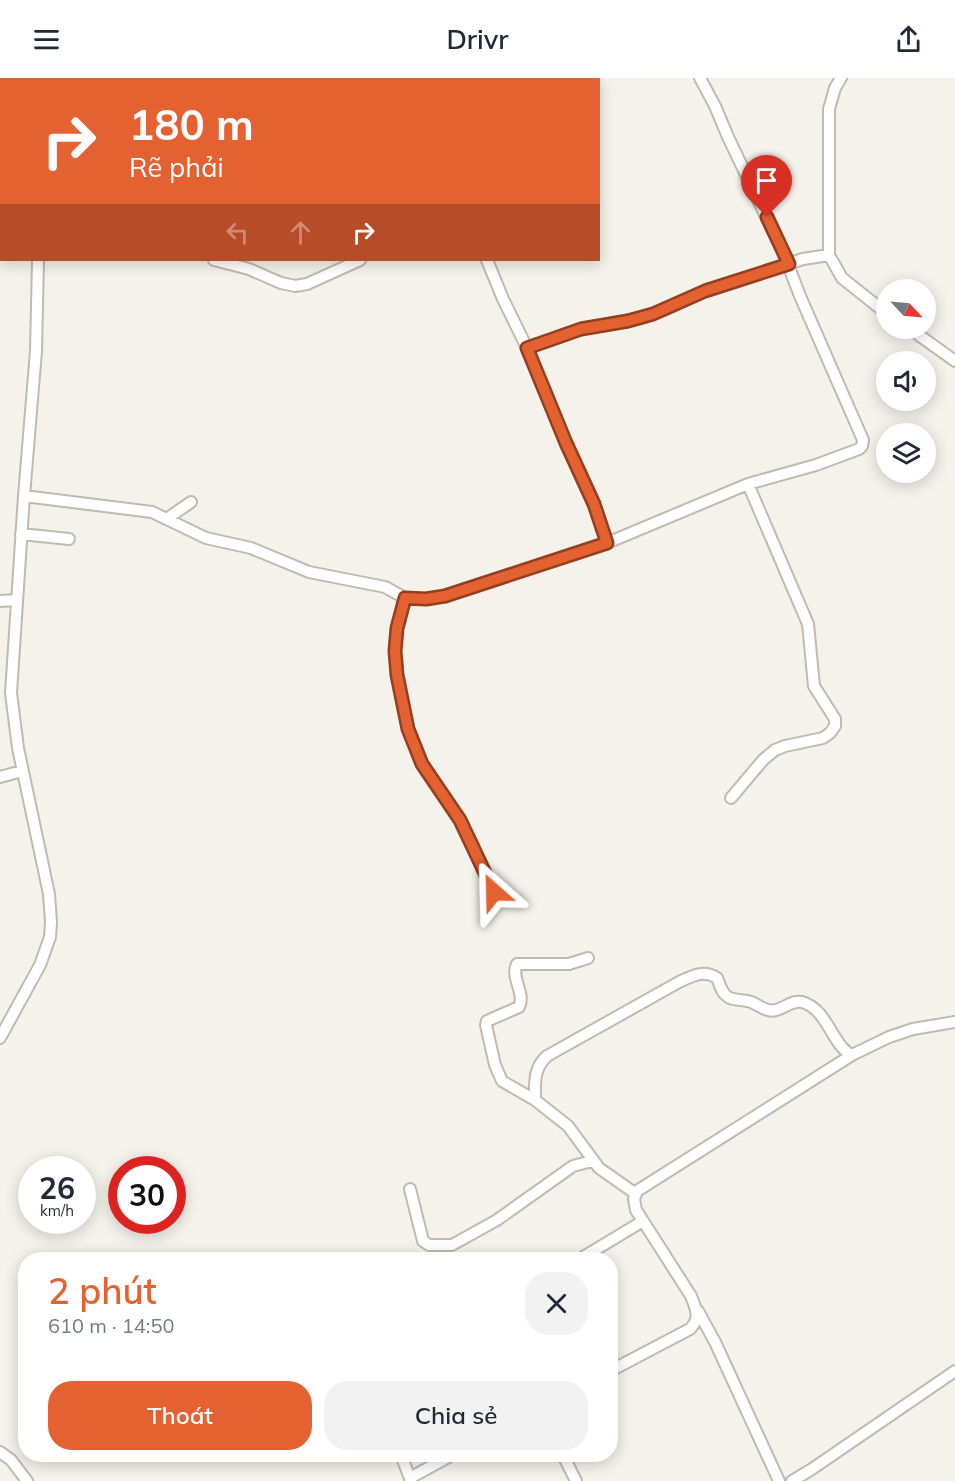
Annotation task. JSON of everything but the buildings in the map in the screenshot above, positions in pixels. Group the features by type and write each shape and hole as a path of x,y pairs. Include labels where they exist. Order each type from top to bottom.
{"street":[{"path":"24,496 144,510 168,518 206,538 251,548 309,573 385,587 405,598 426,599 445,596 607,543 748,484 816,465 859,449 863,440 800,296 789,264 728,137 719,113 700,78"},
{"path":"841,78 831,97 829,109 829,255 842,278 876,305"},
{"path":"527,348 581,329 653,314 705,291 803,259 829,255"},
{"path":"0,1038 40,965 48,944 51,922 49,894 22,771 11,693 36,351 38,261"},
{"path":"218,261 249,269 281,283 295,286 307,284 358,261"},
{"path":"487,261 594,504 607,543"},
{"path":"924,339 955,361"},
{"path":"731,798 763,760 775,750 823,738 835,726 835,719 814,686 808,624 748,484"},
{"path":"168,518 191,502"},
{"path":"21,534 69,539"},
{"path":"405,598 397,628 395,651 400,695 408,729 422,764 460,820 494,892"},
{"path":"0,601 17,600"},
{"path":"0,777 22,771"},
{"path":"588,958 570,964 517,964 515,974 521,998 519,1007 492,1018 486,1023 498,1075 502,1081 535,1100 568,1126 592,1161 607,1176 636,1194"},
{"path":"535,1100 536,1071 539,1063 547,1056 679,982 700,973 707,973 717,978 722,992 727,997 751,1002 769,1011 793,1002 810,1006 822,1017 845,1050 852,1055"},
{"path":"779,1481 716,1342 697,1311 691,1296 634,1204 636,1194 641,1188 852,1055 900,1033 955,1022"},
{"path":"410,1189 423,1241 429,1245 452,1245 497,1220 573,1166 592,1161"},
{"path":"592,1252 644,1221"},
{"path":"618,1367 690,1329 697,1319 697,1311"},
{"path":"792,1481 955,1371"},
{"path":"0,1452 11,1460 27,1481"},
{"path":"403,1462 410,1479 440,1462"},
{"path":"566,1462 576,1481"}],"route":[{"path":"494,892 460,820 422,764 404,717 395,651 397,628 405,598 426,599 445,596 607,543 594,504 527,348 581,329 641,318 705,291 789,264 767,217"}]}
